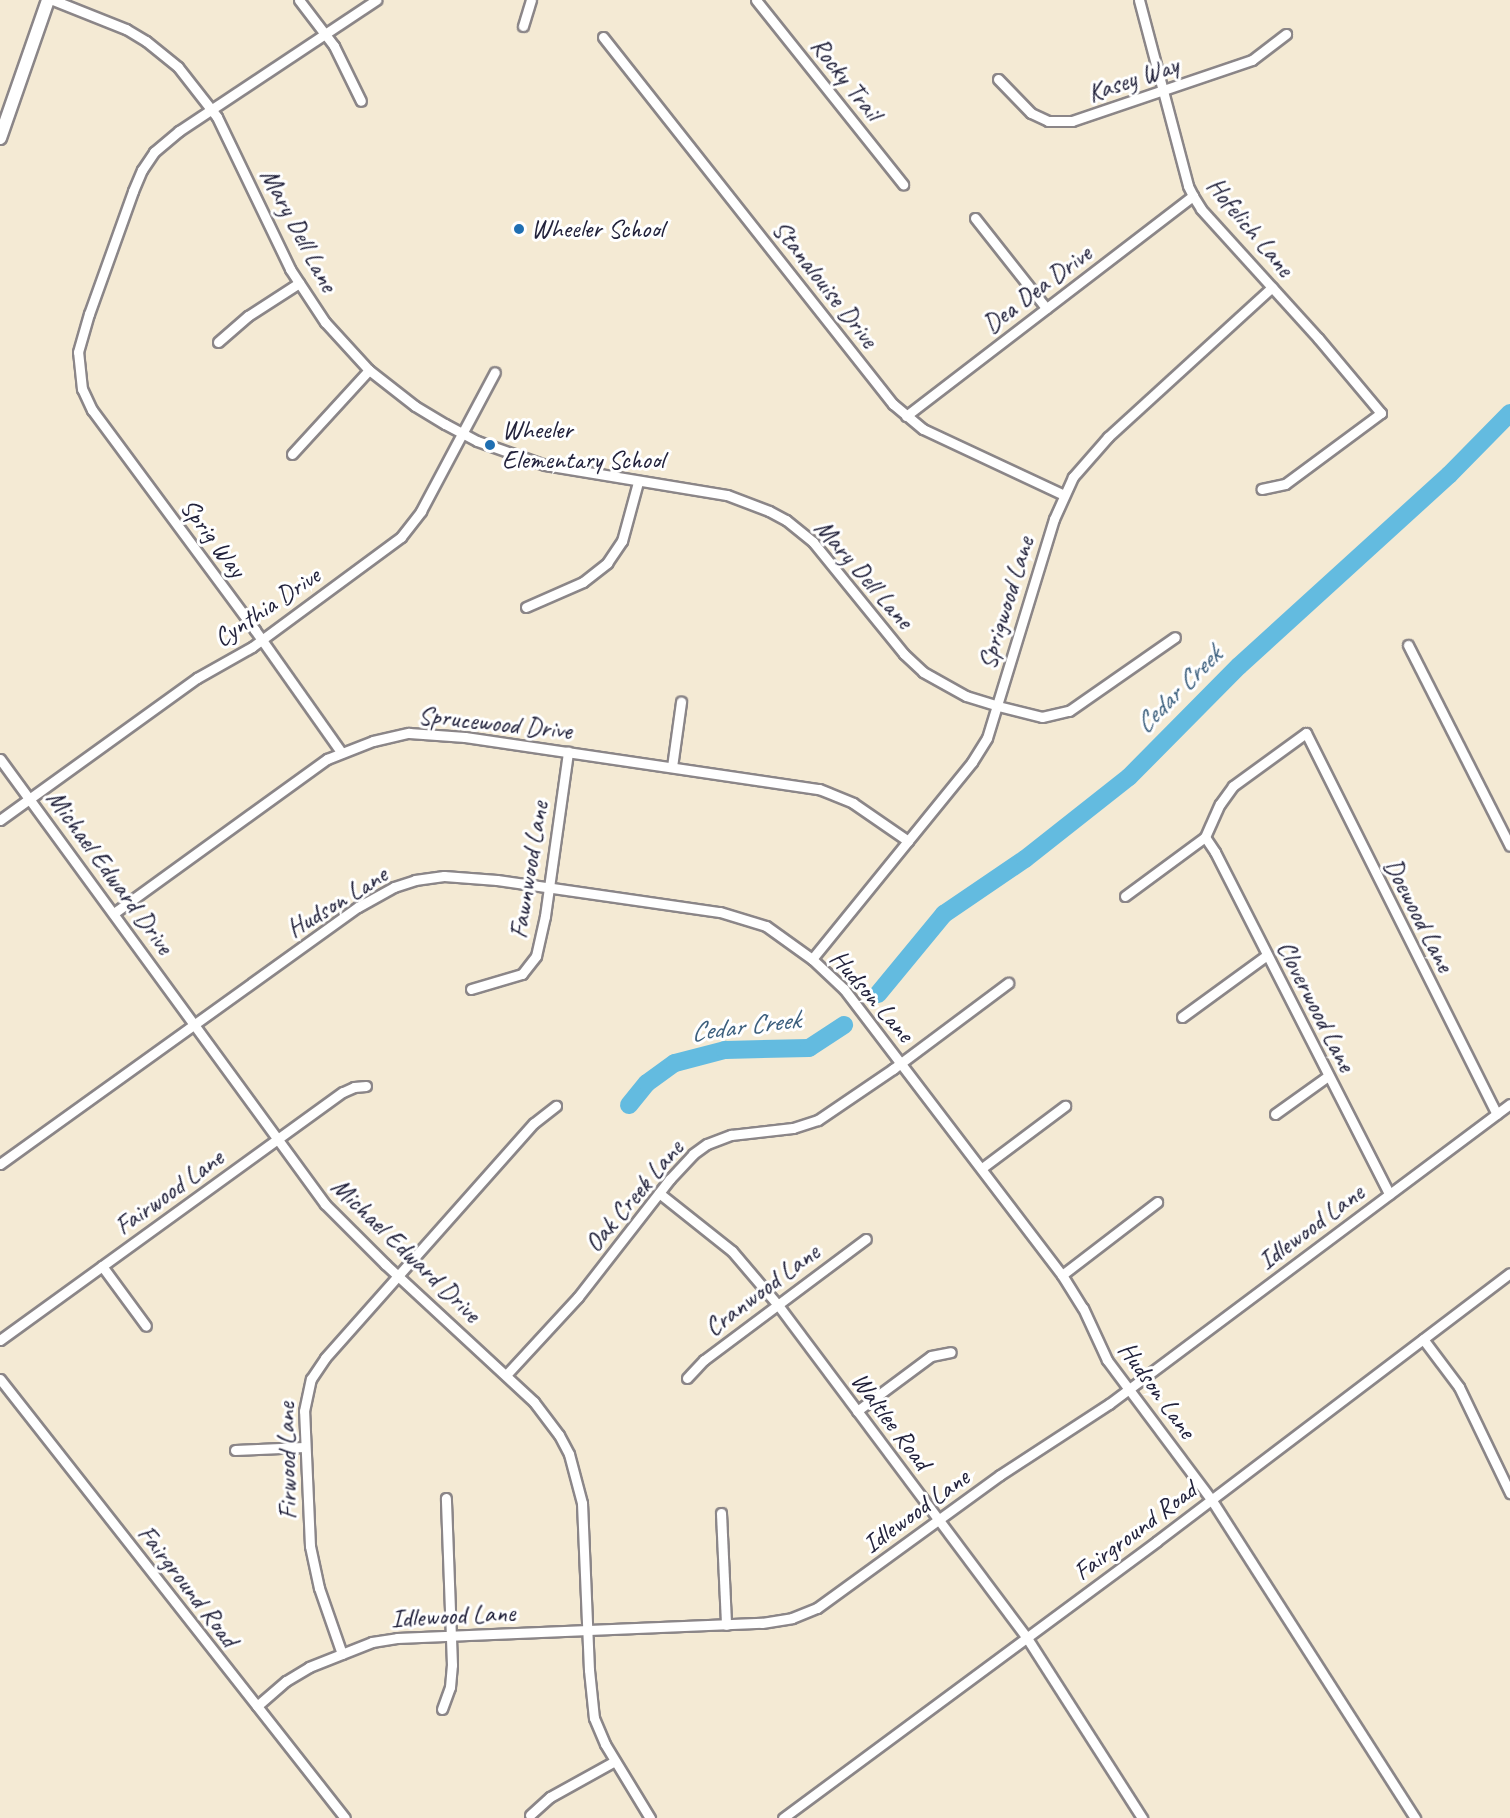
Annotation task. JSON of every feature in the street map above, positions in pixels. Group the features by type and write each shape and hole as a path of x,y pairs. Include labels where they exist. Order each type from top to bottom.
{"main road":[{"path":"0,138 48,0"}],"street":[{"name":"Mary Dell Lane","path":"53,0 99,16 146,41 178,67 212,109 299,283 325,322 369,370 416,406 461,433 545,465 727,495 753,503 786,520 813,542 904,654 923,672 957,692 998,706 1042,717 1069,711 1175,638"},
{"path":"299,0 325,33 361,101"},
{"path":"212,109 376,0"},
{"path":"523,26 531,0"},
{"name":"Rocky Trail","path":"756,0 903,184"},
{"name":"Hofelich Lane","path":"1139,0 1188,186 1193,196 1201,209 1381,413 1285,484 1262,489"},
{"name":"Kasey Way","path":"998,79 1023,107 1040,118 1056,122 1072,121 1252,60 1286,34"},
{"name":"Stanalouise Drive","path":"603,37 892,404 922,429 1064,495"},
{"name":"Sprig Way","path":"212,109 162,144 142,170 80,341 79,374 92,410 262,640 341,753"},
{"name":"Dea Dea Drive","path":"906,416 1193,196"},
{"path":"975,218 1046,308"},
{"path":"218,342 248,316 299,283"},
{"name":"Sprigwood Lane","path":"812,959 977,755 987,738 1054,519 1064,495 1089,455 1272,287"},
{"path":"292,454 369,370"},
{"name":"Cynthia Drive","path":"0,820 197,678 262,640 401,537 421,511 495,372"},
{"path":"526,607 583,582 607,563 622,541 638,482"},
{"path":"1408,645 1510,846"},
{"path":"672,767 681,702"},
{"name":"Doewood Lane","path":"1205,837 1220,804 1233,786 1306,733 1497,1114"},
{"name":"Sprucewood Drive","path":"114,913 327,759 373,741 409,734 465,737 831,791 853,803 908,841"},
{"name":"Fawnwood Lane","path":"471,989 522,974 533,963 540,945 568,752"},
{"name":"Michael Edward Drive","path":"0,759 31,798 325,1204 543,1411 559,1435 580,1488 594,1718 615,1761 650,1818"},
{"path":"1125,896 1205,837"},
{"name":"Cloverwood Lane","path":"1205,837 1389,1194"},
{"name":"Hudson Lane","path":"0,1164 358,907 394,887 415,880 458,876 740,916 783,936 844,989 902,1062 1062,1275 1083,1308 1107,1360 1211,1499 1415,1818"},
{"path":"1182,1017 1267,955"},
{"name":"Oak Creek Lane","path":"506,1375 578,1297 679,1167 707,1144 731,1135 794,1128 818,1119 902,1062 1008,983"},
{"path":"1275,1114 1328,1076"},
{"name":"Fairwood Lane","path":"0,1340 347,1090 366,1086"},
{"name":"Idlewood Lane","path":"257,1706 295,1675 372,1642 397,1638 779,1621 817,1608 1000,1475 1073,1430 1510,1104"},
{"name":"Firwood Lane","path":"342,1654 313,1564 304,1447 305,1397 314,1372 534,1124 556,1106"},
{"path":"981,1168 1065,1106"},
{"name":"Waltlee Road","path":"659,1193 732,1251 778,1305 1027,1638 1142,1818"},
{"path":"1062,1275 1157,1202"},
{"name":"Cranwood Lane","path":"687,1378 704,1360 866,1239"},
{"path":"102,1266 146,1326"},
{"name":"Fairground Road","path":"783,1818 1027,1638 1510,1273"},
{"path":"1423,1339 1459,1387 1510,1493"},
{"path":"857,1411 931,1356 951,1352"},
{"name":"Fairground Road","path":"0,1380 345,1818"},
{"path":"235,1449 304,1447"},
{"path":"442,1709 450,1687 446,1498"},
{"path":"721,1513 726,1625"},
{"path":"530,1815 550,1797 615,1761"}],"waterway":[{"name":"Cedar Creek","path":"878,994 944,914 1025,859 1129,777 1239,666 1449,475 1510,413"},
{"name":"Cedar Creek","path":"629,1105 647,1083 675,1063 725,1050 809,1048 844,1025"}],"place":[{"name":"Wheeler School","path":"519,229"},
{"name":"Wheeler Elementary School","path":"490,445"}]}
